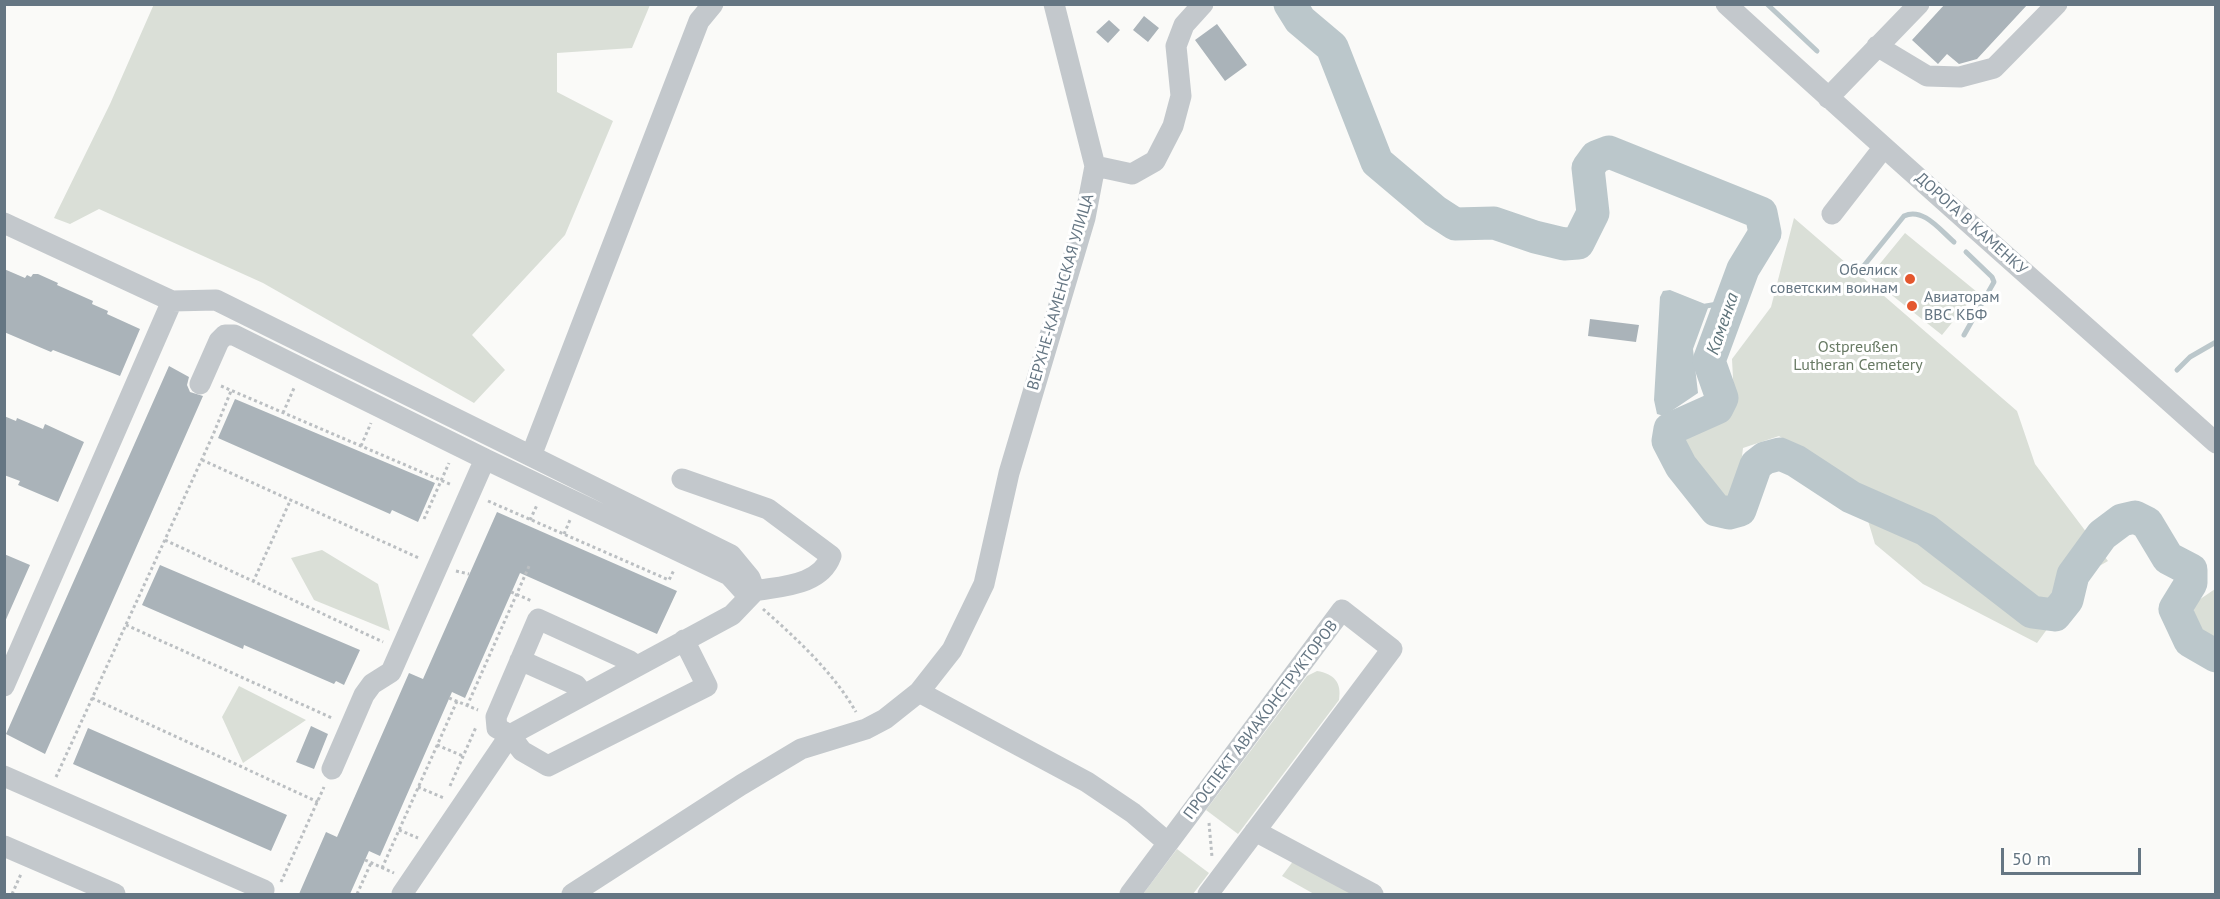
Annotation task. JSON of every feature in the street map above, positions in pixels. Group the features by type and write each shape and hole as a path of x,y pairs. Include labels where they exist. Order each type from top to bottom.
{"street":[{"path":"531,456 699,21 713,4"},
{"name":"ВЕРХНЕ-КАМЕНСКАЯ УЛИЦА","path":"572,894 723,796 801,749 866,729 885,719 919,692 952,650 984,584 1009,473 1085,219 1095,166 1054,4"},
{"path":"1095,166 1132,174 1155,161 1173,126 1181,96 1176,46 1184,26 1203,4"},
{"name":"ДОРОГА В КАМЕНКУ","path":"1726,4 1828,98 2216,443"},
{"path":"1828,98 1919,4"},
{"path":"1877,46 1927,76 1960,77 1994,68 2057,4"},
{"path":"1832,214 1884,147"},
{"path":"4,223 172,301 216,300 731,555 746,571 752,594"},
{"path":"4,686 172,301"},
{"path":"202,380 219,341 225,335 234,335 729,575 752,594"},
{"path":"332,769 364,695 372,684 388,676 486,459"},
{"path":"406,888 510,735 732,615 752,594 803,583 818,574 831,556 768,509 682,478"},
{"name":"ПРОСПЕКТ АВИАКОНСТРУКТОРОВ","path":"1130,894 1342,610 1392,649 1208,894"},
{"path":"633,668 630,661 538,620 496,717 497,728 510,735 522,751 548,766 707,686 684,640"},
{"path":"520,660 576,685 584,694"},
{"path":"919,692 1088,782 1132,813 1168,843"},
{"path":"4,776 264,890 271,890"},
{"path":"1255,831 1373,894"},
{"path":"4,846 115,894"}],"path":[{"path":"283,413 303,368"},
{"path":"202,380 441,480 669,580 681,552"},
{"path":"48,795 202,460 231,391"},
{"path":"424,519 457,445"},
{"path":"202,460 438,566 469,574"},
{"path":"253,582 291,499"},
{"path":"165,540 400,651"},
{"path":"467,706 530,564"},
{"path":"512,592 532,601"},
{"path":"752,594 844,690 866,729"},
{"path":"126,625 350,726"},
{"path":"490,654 497,658"},
{"path":"92,698 318,802"},
{"path":"449,698 496,717"},
{"path":"382,868 457,701"},
{"path":"437,745 463,756"},
{"path":"271,890 318,802 332,769"},
{"path":"418,787 444,798"},
{"path":"1202,818 1209,823 1210,856 1218,862"},
{"path":"399,830 425,841"},
{"path":"365,860 382,868 406,888"},
{"path":"357,894 372,863"},
{"path":"12,894 25,866"}],"green space":[{"path":"154,4 650,5 632,48 557,53 557,92 613,121 565,235 472,335 505,370 474,403 263,283 99,209 70,224 54,218 110,104"},
{"name":"Ostpreußen Lutheran Cemetery","path":"1794,218 2017,411 2035,464 2108,561 2075,580 2061,610 2037,643 1923,584 1875,544 1859,491 1779,436 1743,448 1736,506 1706,485 1684,438 1734,398 1732,359 1771,307"},
{"path":"1905,233 1977,292 1942,335 1869,277"},
{"path":"322,550 378,584 390,631 314,600 291,558"},
{"path":"2215,589 2215,669 2197,635 2193,604"},
{"path":"1317,671 1328,674 1336,680 1340,694 1339,700 1238,834 1206,810 1307,676"},
{"path":"239,686 306,720 243,763 222,717"},
{"path":"1177,849 1209,873 1193,894 1143,894"},
{"path":"1294,860 1358,894 1314,894 1282,876"}],"shaded area":[{"path":"1670,290 1705,304 1708,308 1693,349 1698,393 1664,416 1657,414 1654,400 1660,297 1663,291"}],"building":[{"path":"1945,4 2028,4 1977,59 1959,64 1947,54 1938,64 1912,40"},
{"path":"1144,16 1159,28 1148,42 1133,30"},
{"path":"1109,20 1120,30 1108,43 1096,32"},
{"path":"1217,24 1247,65 1225,81 1195,40"},
{"path":"4,269 25,278 27,275 31,277 33,274 38,274 93,301 92,304 108,311 107,314 140,329 120,376 53,350 51,352 4,332"},
{"path":"1590,319 1639,325 1636,342 1588,336"},
{"path":"169,366 189,377 187,385 190,392 203,396 45,754 6,734"},
{"path":"235,399 435,483 418,522 392,510 390,514 218,438"},
{"path":"4,416 16,421 17,418 43,429 45,424 84,442 58,502 18,485 20,481 4,475"},
{"path":"497,512 677,591 657,634 520,573 465,698 452,692 380,856 369,851 350,894 299,894 326,832 337,837 409,673 423,679"},
{"path":"4,554 30,565 4,624"},
{"path":"160,565 360,650 344,685 336,681 334,684 244,645 243,649 142,605"},
{"path":"311,726 328,734 314,769 296,762"},
{"path":"88,728 287,815 271,851 73,764"}],"waterway":[{"name":"Каменка","path":"1290,4 1300,20 1332,47 1377,162 1435,211 1455,224 1494,223 1564,244 1578,243 1593,213 1588,168 1596,157 1609,152 1761,213 1765,233 1743,269 1709,361 1722,398 1717,408 1670,429 1668,441 1681,466 1716,510 1729,513 1740,510 1756,465 1765,458 1780,454 1796,461 1851,497 1926,530 2032,612 2055,615 2067,600 2073,575 2102,535 2122,520 2135,517 2147,523 2168,558 2191,570 2191,583 2175,609 2190,641 2216,656"},
{"path":"1767,4 1817,51"},
{"path":"1862,268 1904,216 1911,214 1931,221 1954,242"},
{"path":"1964,335 1994,282 1992,277 1966,252"},
{"path":"1706,306 1729,302"},
{"path":"2177,370 2190,357 2216,342"}],"place":[{"name":"Обелиск советским воинам","path":"1910,279"},
{"name":"Авиаторам ВВС КБФ","path":"1912,306"}]}
